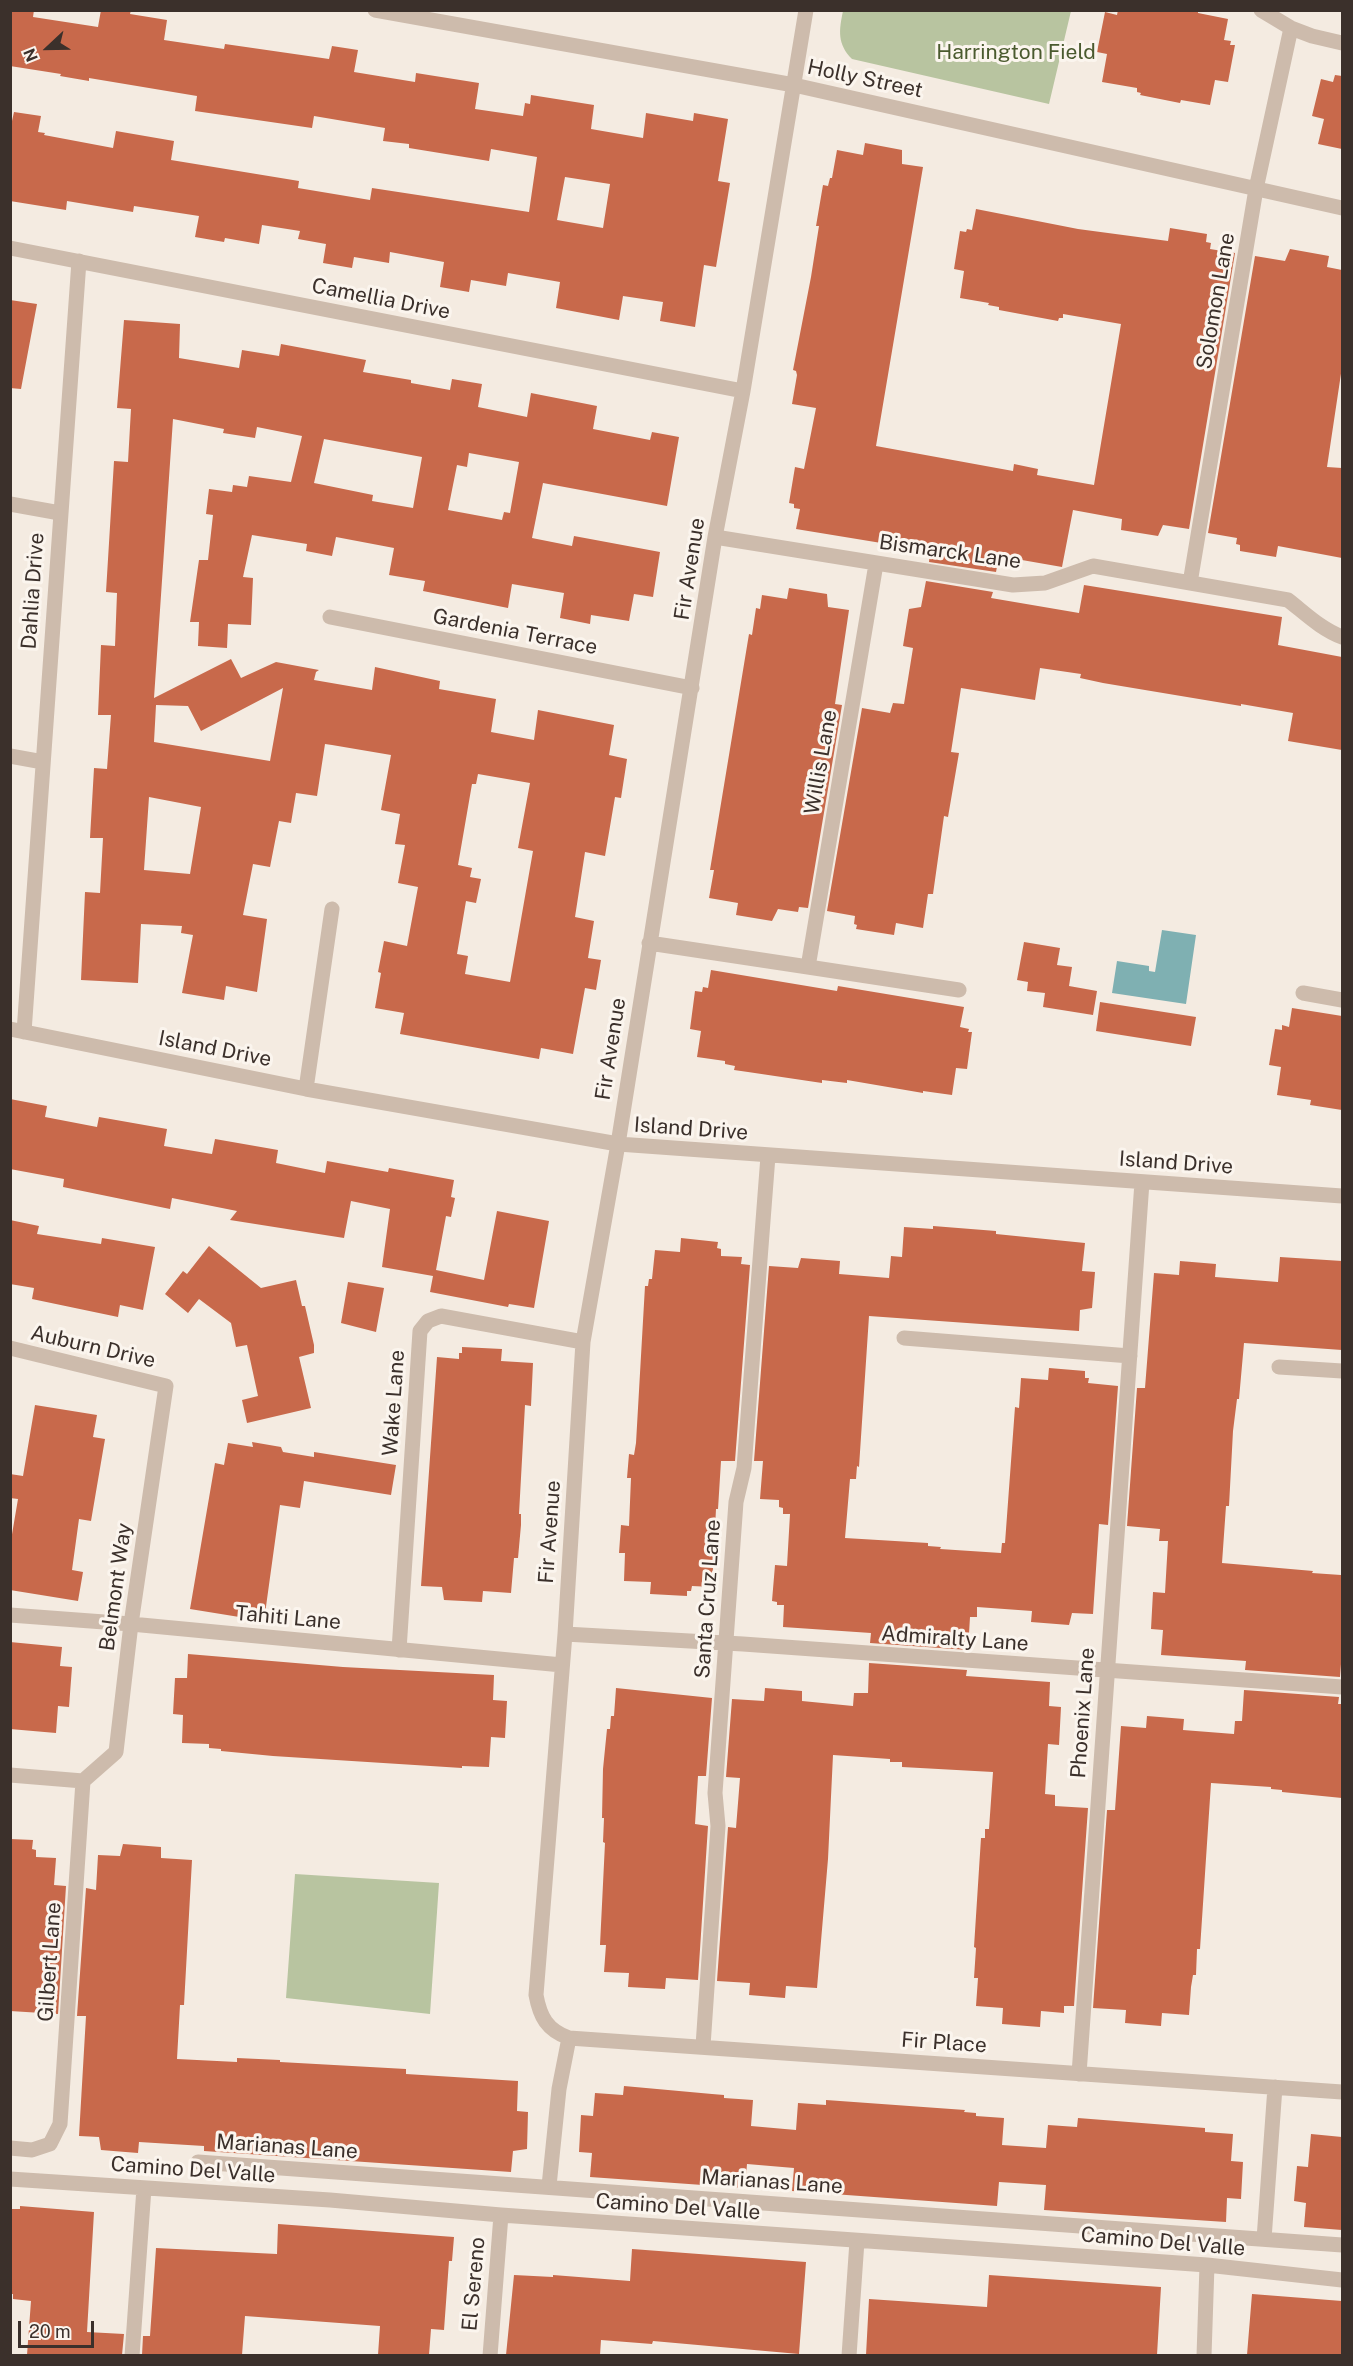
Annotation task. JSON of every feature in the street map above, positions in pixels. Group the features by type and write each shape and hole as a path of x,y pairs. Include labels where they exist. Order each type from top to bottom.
{"street":[{"name":"Holly Street","path":"375,10 456,17 794,85 1342,207"},
{"name":"Fir Avenue","path":"547,2025 539,2012 536,1995 565,1634 583,1342 618,1144 715,537 743,391 806,10"},
{"path":"1261,10 1291,28 1342,44"},
{"name":"Solomon Lane","path":"1190,583 1256,189 1291,28"},
{"name":"Camellia Drive","path":"10,248 743,391"},
{"name":"Dahlia Drive","path":"17,1030 43,762 80,261"},
{"path":"10,504 60,513"},
{"name":"Bismarck Lane","path":"715,537 1014,585 1045,584 1093,566 1288,600 1312,621 1342,637"},
{"name":"Willis Lane","path":"808,967 876,564"},
{"name":"Gardenia Terrace","path":"330,617 692,688"},
{"path":"10,756 43,762"},
{"path":"306,1089 332,909"},
{"path":"649,943 959,990"},
{"path":"1303,993 1342,1000"},
{"name":"Island Drive","path":"17,1030 306,1089 618,1144 1342,1196"},
{"name":"Santa Cruz Lane","path":"703,2046 718,1826 715,1793 736,1502 744,1468 768,1155"},
{"name":"Phoenix Lane","path":"1079,2074 1142,1182"},
{"name":"Wake Lane","path":"399,1650 420,1331 428,1321 441,1316 583,1342"},
{"path":"904,1338 1130,1356"},
{"name":"Auburn Drive","path":"10,1348 166,1386"},
{"path":"1279,1367 1342,1371"},
{"name":"Belmont Way","path":"83,1781 116,1752 131,1624 166,1386"},
{"name":"Tahiti Lane","path":"10,1615 131,1624 562,1665"},
{"name":"Admiralty Lane","path":"565,1634 726,1643 1342,1687"},
{"path":"10,1775 83,1781"},
{"name":"Gilbert Lane","path":"10,2148 32,2150 50,2144 60,2124 83,1781"},
{"name":"Fir Place","path":"547,2025 558,2034 569,2037 1342,2092"},
{"path":"549,2186 559,2089 569,2037"},
{"path":"1264,2239 1275,2087"},
{"name":"Marianas Lane","path":"198,2162 1342,2245"},
{"name":"Camino Del Valle","path":"10,2179 330,2200 501,2216 1207,2265 1342,2280"},
{"path":"132,2355 144,2188"},
{"name":"El Sereno","path":"490,2355 501,2216"},
{"path":"849,2355 857,2241"},
{"path":"1204,2355 1207,2265"}],"green space":[{"name":"Harrington Field","path":"843,10 1071,11 1049,104 852,59 844,48 840,36"},
{"path":"295,1874 439,1883 430,2014 286,1998"}],"water":[{"path":"1162,930 1196,935 1186,1004 1112,993 1117,961 1149,966 1149,971 1155,972"}],"building":[{"path":"10,10 34,10 33,17 98,27 101,10 131,10 130,14 167,20 164,40 224,49 225,44 329,59 332,46 358,50 354,72 415,82 416,73 479,83 475,109 523,116 525,103 530,104 531,95 594,105 591,129 643,138 646,113 693,121 694,113 728,119 718,181 730,183 716,267 704,265 695,327 660,321 663,302 623,296 619,320 556,308 560,282 508,273 506,286 471,280 469,292 440,287 444,262 390,252 389,263 354,257 352,268 323,263 326,244 298,239 300,231 262,225 259,244 225,238 224,242 195,237 199,216 134,206 133,212 67,201 66,210 10,201 10,130 14,112 41,116 38,132 45,133 44,135 113,148 116,131 174,141 171,160 299,181 298,188 370,200 372,188 529,212 537,157 491,149 489,161 409,148 409,144 383,141 385,128 314,116 312,128 195,111 197,96 89,78 89,81 10,66","holes":["565,177 610,184 603,228 557,220"]},
{"path":"1118,10 1198,10 1198,13 1228,19 1224,40 1231,41 1230,45 1235,45 1228,82 1215,80 1210,105 1181,100 1180,103 1140,95 1137,88 1102,82 1107,54 1097,52 1105,12 1117,15"},
{"path":"1335,75 1342,76 1342,149 1318,144 1324,119 1312,116 1321,79 1333,82"},
{"path":"865,143 902,150 902,164 923,167 876,446 1013,471 1014,464 1038,469 1037,475 1094,485 1121,324 1063,314 1063,318 1059,318 1058,321 999,310 999,307 988,305 989,303 960,298 964,271 954,269 960,231 972,230 976,209 1078,229 1168,241 1170,228 1207,234 1206,242 1211,243 1210,249 1235,253 1189,529 1163,525 1158,536 1121,530 1122,519 1073,510 1062,567 999,556 996,572 929,562 930,551 796,529 800,509 794,508 794,504 789,503 795,467 804,469 816,408 792,404 797,375 793,370 811,277 823,185 828,186 832,178 837,150 863,155"},
{"path":"1290,249 1329,256 1327,267 1342,270 1342,367 1327,467 1342,468 1342,558 1278,546 1276,557 1240,551 1240,545 1236,544 1237,538 1208,533 1255,256 1285,261"},
{"path":"10,300 37,304 21,389 10,388"},
{"path":"124,320 180,324 179,358 239,368 242,350 279,356 281,344 366,360 363,372 411,380 411,383 450,390 452,379 482,384 478,407 527,417 531,393 597,406 593,429 650,440 652,432 679,437 667,506 543,483 532,538 572,546 574,536 660,552 653,597 634,594 629,621 591,615 590,624 560,618 564,593 512,584 508,608 423,591 425,581 389,575 394,548 336,537 332,556 306,551 307,544 252,535 243,577 253,578 251,625 228,624 227,648 198,646 199,622 190,622 199,560 208,560 213,515 206,514 209,489 232,492 233,485 247,487 249,476 291,482 302,436 257,427 255,438 223,433 224,429 173,419 154,698 231,659 241,678 276,662 319,670 314,680 372,690 375,667 440,681 439,689 496,699 491,732 534,740 538,710 614,725 609,755 627,759 621,798 615,797 605,856 585,852 575,917 594,921 588,958 601,960 596,990 585,988 573,1054 541,1048 539,1059 400,1034 404,1013 375,1008 381,973 378,972 384,941 407,946 418,887 398,883 405,845 395,844 400,814 381,810 391,755 332,745 325,744 317,796 296,793 291,823 279,821 270,867 253,864 243,915 267,919 257,992 226,986 224,1000 182,993 193,935 181,933 182,926 141,924 138,983 81,980 85,892 100,893 103,838 90,838 94,768 107,769 111,715 98,715 101,645 115,646 117,593 106,592 114,461 128,462 131,409 117,408","holes":["324,439 422,457 413,508 372,501 373,495 314,483","469,453 519,462 510,513 504,512 502,520 448,510 457,465 467,467","283,688 270,761 154,742 156,705 188,706 201,731","478,774 530,783 518,848 533,851 510,982 465,974 468,956 457,954 466,901 476,903 481,879 470,877 472,868 458,865 472,784 476,784","149,797 201,807 190,874 144,870"]},
{"path":"926,581 993,592 991,598 1079,613 1084,585 1282,617 1278,645 1342,657 1342,750 1288,741 1293,713 1103,683 1080,678 1081,674 1040,668 1035,700 961,688 951,752 959,753 948,817 944,816 933,894 928,894 923,928 896,923 894,935 856,929 855,916 827,911 862,708 890,713 893,703 904,704 913,648 903,646 909,609 921,607"},
{"path":"789,588 827,594 828,607 849,610 835,704 842,705 808,908 799,907 798,912 778,909 772,921 736,915 738,903 709,898 714,870 710,870 749,634 752,635 756,608 760,609 762,595 787,599"},
{"path":"1024,942 1060,948 1057,965 1072,967 1069,986 1097,991 1093,1015 1043,1007 1045,993 1027,991 1028,982 1017,980"},
{"path":"711,970 837,991 838,986 964,1007 960,1027 972,1032 967,1069 956,1068 952,1095 923,1091 923,1093 847,1080 847,1083 822,1080 822,1083 734,1070 735,1066 725,1064 725,1061 697,1057 701,1031 690,1029 695,991 702,992 703,987 708,988"},
{"path":"1100,1002 1196,1017 1191,1046 1096,1031"},
{"path":"1292,1008 1342,1016 1342,1110 1310,1105 1311,1100 1277,1095 1281,1067 1269,1065 1275,1029 1282,1030 1282,1025 1289,1027"},
{"path":"10,1099 47,1106 45,1117 97,1127 99,1117 167,1129 164,1146 212,1154 215,1139 278,1150 276,1163 325,1173 327,1161 388,1172 389,1168 454,1180 451,1197 455,1198 451,1217 446,1216 436,1270 484,1280 497,1211 549,1221 534,1308 509,1304 508,1307 430,1292 433,1276 382,1267 390,1209 351,1201 344,1238 230,1220 237,1211 172,1198 170,1209 63,1187 64,1179 10,1169"},
{"path":"10,1220 39,1226 37,1234 101,1244 102,1238 155,1247 143,1310 120,1305 118,1317 32,1299 34,1288 10,1284"},
{"path":"933,1226 996,1231 996,1234 1085,1243 1082,1271 1095,1272 1092,1308 1080,1310 1079,1331 869,1316 859,1467 857,1466 856,1479 850,1479 845,1538 928,1543 928,1546 941,1547 940,1549 1001,1553 1002,1543 1005,1543 1015,1407 1019,1408 1021,1378 1048,1380 1049,1368 1085,1371 1085,1378 1089,1378 1088,1383 1118,1386 1108,1525 1099,1524 1093,1614 1072,1613 1069,1625 1031,1622 1032,1611 977,1607 977,1617 970,1617 968,1650 870,1643 871,1633 783,1627 784,1605 777,1605 777,1602 772,1601 775,1565 787,1566 790,1514 783,1514 783,1508 779,1507 779,1500 760,1499 763,1461 754,1461 769,1266 798,1268 801,1258 840,1261 839,1274 889,1278 891,1256 902,1257 904,1227 933,1229"},
{"path":"681,1238 718,1242 717,1248 721,1249 721,1256 742,1257 741,1264 750,1265 735,1461 721,1461 712,1587 692,1586 691,1591 687,1591 687,1596 650,1594 651,1582 624,1581 625,1553 619,1553 621,1525 629,1526 631,1478 627,1478 629,1454 634,1455 636,1443 645,1286 648,1286 649,1279 652,1279 655,1250 680,1252"},
{"path":"209,1246 261,1288 296,1280 314,1345 314,1353 299,1357 311,1408 247,1423 242,1400 258,1396 247,1345 236,1347 231,1323 199,1299 188,1313 165,1294 183,1271 187,1274"},
{"path":"1280,1257 1342,1261 1342,1350 1244,1343 1239,1399 1237,1399 1233,1431 1229,1506 1226,1506 1222,1563 1341,1575 1340,1677 1245,1670 1246,1661 1161,1655 1163,1630 1151,1629 1153,1592 1165,1593 1168,1541 1159,1541 1160,1529 1127,1526 1137,1388 1145,1388 1154,1273 1179,1275 1180,1261 1216,1264 1215,1277 1278,1282"},
{"path":"348,1282 384,1288 376,1332 341,1323"},
{"path":"462,1347 502,1349 501,1361 533,1363 531,1406 525,1405 519,1514 521,1514 521,1525 518,1558 514,1558 511,1593 483,1591 482,1602 444,1600 442,1587 421,1586 437,1357 459,1359"},
{"path":"35,1405 97,1415 93,1437 105,1439 91,1521 79,1519 72,1570 83,1572 78,1601 10,1590 10,1546 18,1499 10,1498 10,1474 23,1476"},
{"path":"252,1442 281,1447 283,1452 314,1457 314,1452 396,1465 391,1495 304,1481 300,1508 280,1505 264,1621 190,1609 215,1463 224,1465 228,1443 253,1447"},
{"path":"10,1642 62,1647 60,1666 72,1667 69,1707 58,1706 56,1733 10,1729"},
{"path":"188,1654 343,1667 494,1675 493,1700 507,1701 505,1738 491,1737 489,1767 462,1766 462,1768 273,1756 221,1751 221,1749 209,1748 209,1744 182,1743 183,1715 173,1714 175,1678 187,1678"},
{"path":"869,1663 967,1670 966,1676 1050,1682 1049,1706 1061,1707 1059,1745 1048,1744 1045,1794 1055,1795 1055,1806 1088,1808 1074,2006 1064,2006 1064,2013 1041,2011 1040,2027 1002,2024 1003,2008 976,2006 978,1978 974,1978 976,1948 974,1947 981,1838 985,1838 985,1829 989,1829 993,1772 902,1767 902,1762 890,1762 890,1759 833,1755 828,1859 817,1988 786,1986 785,1998 749,1995 750,1983 717,1981 728,1827 736,1828 740,1778 726,1777 732,1699 764,1701 765,1688 802,1691 802,1701 853,1706 854,1693 868,1693"},
{"path":"616,1688 712,1698 706,1776 698,1776 695,1824 708,1826 698,1980 666,1978 665,1989 628,1987 629,1973 604,1972 606,1945 600,1945 605,1843 603,1842 604,1818 602,1818 603,1769 607,1729 610,1729 611,1716 614,1716"},
{"path":"1244,1690 1339,1697 1338,1704 1342,1704 1342,1798 1282,1792 1282,1790 1271,1789 1271,1787 1211,1783 1200,1949 1197,1949 1196,1975 1193,1975 1189,2015 1162,2013 1161,2026 1125,2023 1126,2010 1093,2008 1107,1810 1115,1810 1121,1726 1146,1728 1147,1716 1184,1719 1183,1730 1234,1734 1235,1721 1242,1721"},
{"path":"10,1839 33,1840 32,1849 36,1850 36,1857 56,1858 54,1885 66,1886 58,2014 10,2011"},
{"path":"123,1844 161,1847 161,1858 192,1860 184,2005 180,2005 177,2059 237,2062 237,2058 280,2060 280,2062 406,2069 406,2074 518,2081 517,2111 528,2112 527,2149 513,2151 511,2172 204,2151 204,2146 139,2142 138,2153 101,2150 99,2137 79,2136 86,2016 77,2016 86,1888 96,1890 98,1855 120,1856"},
{"path":"624,2086 724,2095 724,2098 753,2100 751,2126 796,2130 798,2103 826,2105 826,2100 965,2110 964,2112 976,2113 976,2116 1004,2118 1002,2145 1046,2148 1048,2125 1077,2127 1078,2118 1205,2128 1205,2132 1233,2134 1231,2161 1243,2162 1241,2199 1227,2198 1226,2222 1044,2210 1046,2185 999,2182 997,2206 792,2191 794,2168 747,2164 745,2188 590,2177 592,2153 579,2152 581,2115 593,2116 595,2093 623,2095"},
{"path":"1311,2134 1342,2137 1342,2230 1304,2227 1306,2203 1294,2201 1297,2166 1308,2167"},
{"path":"20,2206 94,2212 87,2332 124,2334 122,2355 27,2355 31,2301 13,2299 13,2294 10,2294 10,2209 20,2209"},
{"path":"278,2224 454,2237 452,2261 449,2261 444,2330 431,2329 429,2355 378,2355 380,2326 245,2316 242,2355 142,2355 143,2336 150,2336 156,2248 277,2254"},
{"path":"632,2249 806,2262 799,2354 653,2341 652,2344 601,2340 600,2355 506,2355 514,2275 553,2277 553,2275 630,2281"},
{"path":"989,2275 1161,2287 1157,2355 866,2355 869,2299 987,2307"},
{"path":"1252,2294 1342,2301 1342,2355 1247,2355"}]}
